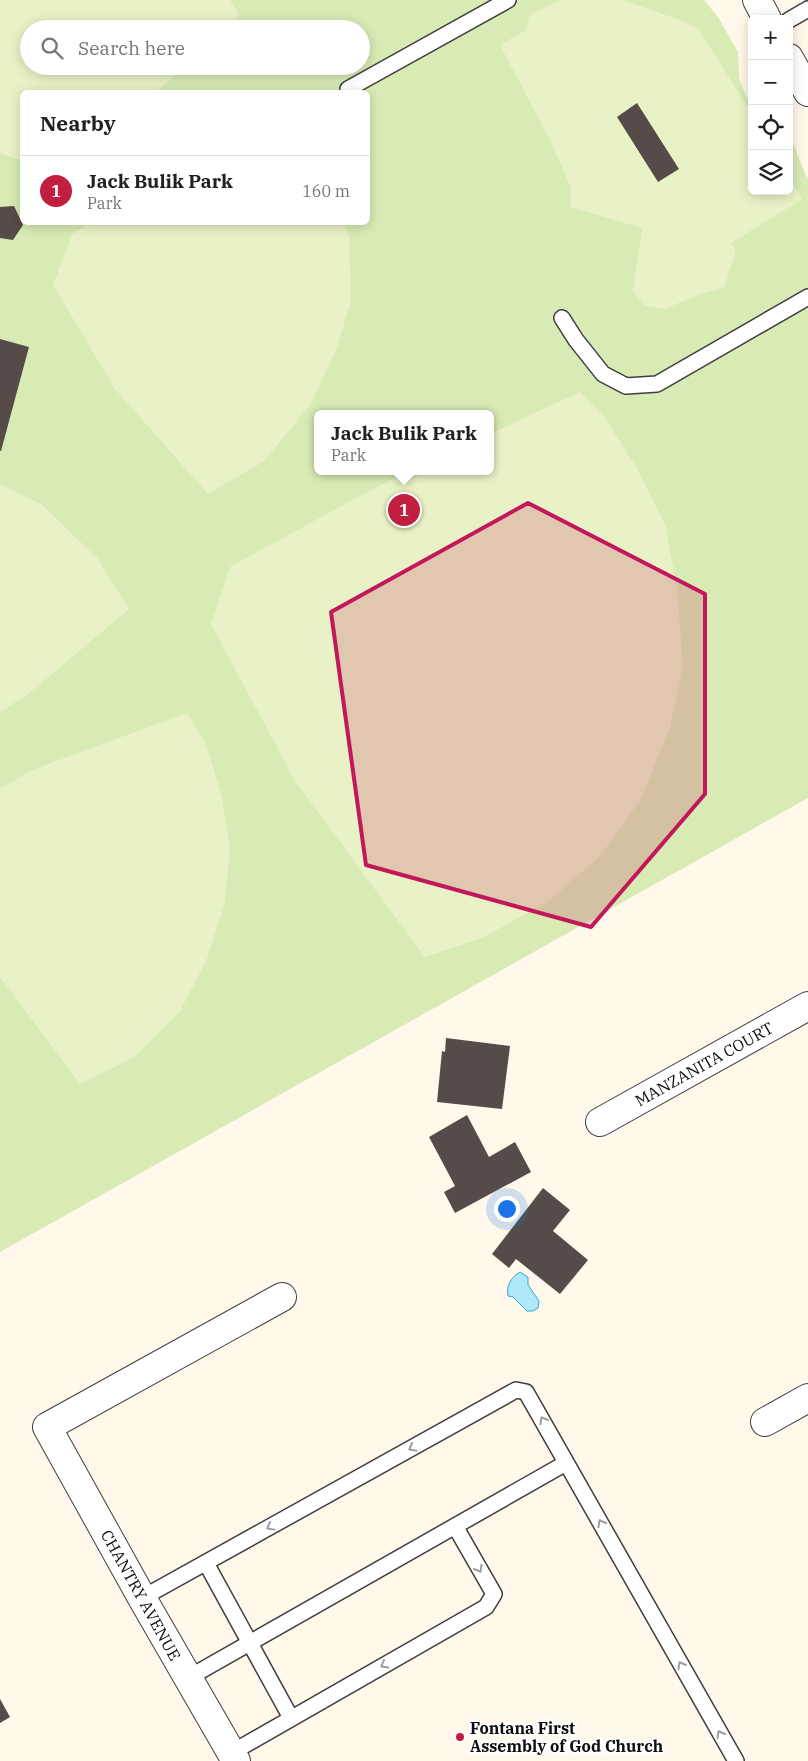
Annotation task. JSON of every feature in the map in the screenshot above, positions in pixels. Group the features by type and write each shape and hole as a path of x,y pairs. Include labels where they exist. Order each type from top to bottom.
{"street":[{"path":"757,0 765,15"},
{"path":"790,60 808,92"},
{"name":"MANZANITA COURT","path":"600,1122 808,1006"},
{"name":"CHANTRY AVENUE","path":"234,1757 142,1598 48,1427 282,1297"},
{"path":"765,1422 808,1398"}],"lane":[{"path":"348,89 508,0"},
{"path":"793,18 808,9"},
{"path":"562,318 576,340 603,374 626,386 657,384 808,297"},
{"path":"142,1598 516,1390 526,1392 736,1761"},
{"path":"188,1678 566,1463"},
{"path":"234,1757 291,1718 486,1607 494,1594 455,1526"},
{"path":"206,1563 291,1718"}],"highlighted area":[{"path":"528,503 705,594 705,794 591,927 366,865 331,612"}],"green space":[{"path":"0,0 704,0 718,17 738,52 739,78 748,98 748,195 793,195 793,144 808,179 808,798 0,1252"},
{"path":"0,0 230,0 240,16 236,20 20,20 20,75 175,75 158,90 20,90 20,160 0,153"},
{"path":"561,0 622,0 683,21 699,30 748,108 748,195 793,195 793,184 802,199 731,243 736,251 724,288 701,294 664,309 645,306 633,291 642,228 570,207 571,188 552,144 500,45 526,30 530,14"},
{"path":"87,225 345,225 349,237 351,301 336,350 310,405 264,461 208,494 115,389 53,285 73,233"},
{"path":"580,392 605,418 638,470 666,527 677,589 683,667 670,727 641,799 600,856 549,901 482,938 425,957 295,781 211,624 230,567 402,475 494,475 494,432"},
{"path":"0,484 41,504 97,558 129,609 28,694 0,712"},
{"path":"187,713 207,746 222,798 230,848 225,902 207,959 180,1011 133,1058 80,1084 0,977 0,789 32,770"}],"water":[{"path":"520,1272 528,1277 528,1285 539,1301 538,1308 533,1311 527,1311 513,1297 508,1296 510,1282"}],"building":[{"path":"637,103 679,169 658,182 617,117"},
{"path":"14,206 20,219 20,225 23,225 13,240 0,238 0,207"},
{"path":"0,339 29,347 1,451 0,451"},
{"path":"446,1038 510,1046 502,1109 437,1102 442,1051 445,1052"},
{"path":"467,1115 489,1157 515,1142 531,1172 455,1213 444,1192 455,1186 429,1137"},
{"path":"543,1188 570,1210 553,1231 588,1260 560,1294 516,1259 509,1268 492,1254"},
{"path":"0,1699 10,1717 0,1723"}],"place":[{"name":"Jack Bulik Park","path":"404,510"},
{"name":"Fontana First Assembly of God Church","path":"460,1737"}]}
